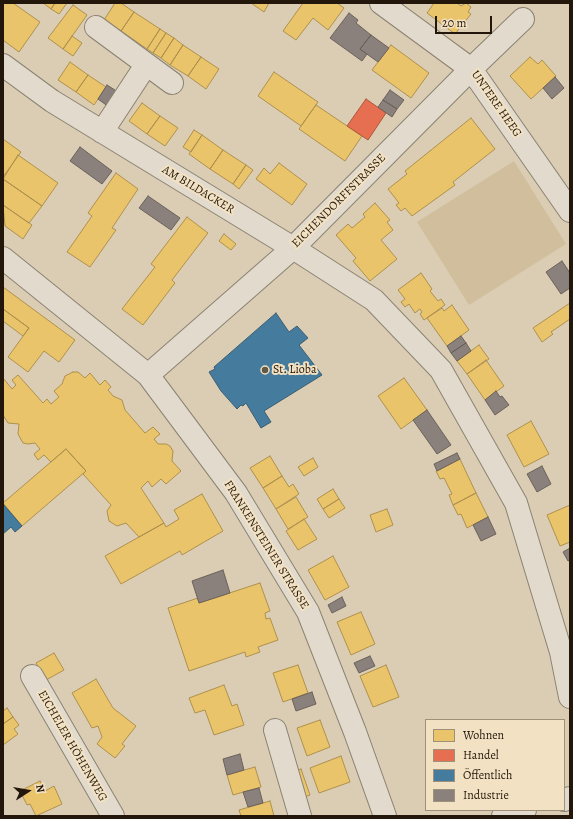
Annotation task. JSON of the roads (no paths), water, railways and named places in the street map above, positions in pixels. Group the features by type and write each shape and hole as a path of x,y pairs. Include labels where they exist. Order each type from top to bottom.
{"street":[{"name":"UNTERE HEEG","path":"381,3 472,68 570,211"},
{"name":"EICHENDORFFSTRASSE","path":"148,375 293,248 472,68 523,19"},
{"path":"96,27 172,83"},
{"name":"AM BILDACKER","path":"3,65 52,101 293,248 374,300 441,370 516,503 561,652 570,697"},
{"path":"102,132 146,65"},
{"name":"FRANKENSTEINER STRASSE","path":"3,258 148,375 236,493 308,612 355,732 385,816"},
{"name":"EICHELER HÖHENWEG","path":"32,676 113,816"},
{"path":"275,730 300,816"},
{"path":"503,816 521,811"}],"place":[{"name":"St. Lioba","path":"265,370"}]}
